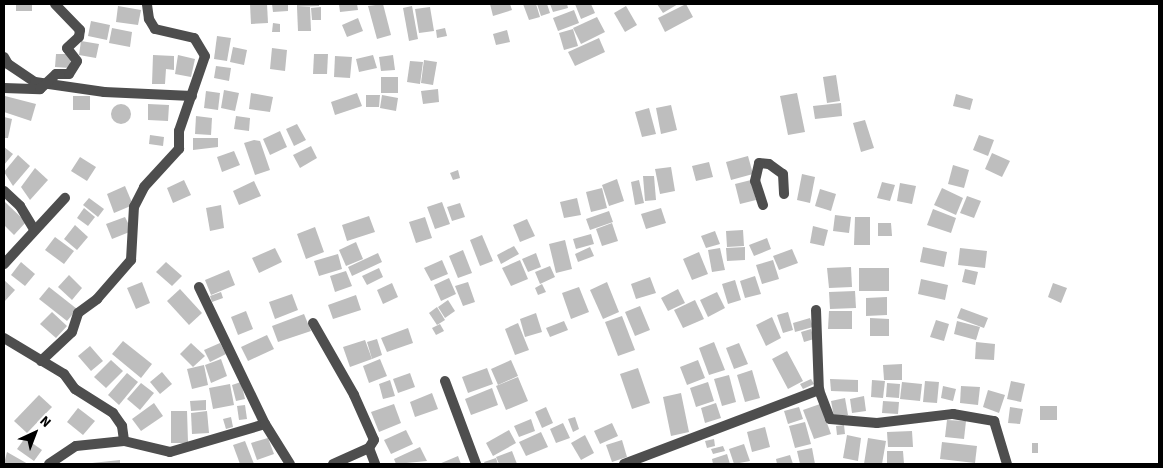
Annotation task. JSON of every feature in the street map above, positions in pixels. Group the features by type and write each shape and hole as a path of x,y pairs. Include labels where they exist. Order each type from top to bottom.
{"street":[{"path":"4,88 40,89 56,74 69,74 78,60 67,48 79,37 80,30 55,4"},
{"path":"41,361 72,332 78,313 98,299 131,260 134,207 144,188 175,158 205,56 194,38 155,29 149,19 147,4"},
{"path":"4,57 8,64 35,82 47,82 104,92 192,96"},
{"path":"763,205 755,181 758,163 769,164 783,174 784,194"},
{"path":"4,191 20,206 34,229"},
{"path":"4,264 34,229 65,198"},
{"path":"199,287 265,424 290,464"},
{"path":"816,310 819,390 830,419 877,423 953,414 994,421 1007,464"},
{"path":"313,323 354,395 374,440 369,448 333,464"},
{"path":"4,338 41,361 113,413 122,426 124,441"},
{"path":"445,381 476,464"},
{"path":"624,464 819,390"},
{"path":"49,464 76,446 124,441 170,452 265,424"},
{"path":"369,448 375,464"}],"building":[{"path":"16,4 32,4 32,11 16,11"},
{"path":"250,4 267,4 268,23 251,24"},
{"path":"272,4 288,4 288,11 273,12"},
{"path":"297,4 319,4 319,6 297,7"},
{"path":"339,4 357,4 358,10 340,12"},
{"path":"383,4 391,35 377,39 368,6"},
{"path":"490,4 510,4 512,10 493,16"},
{"path":"523,4 536,4 540,17 529,20"},
{"path":"537,4 547,4 550,13 541,16"},
{"path":"550,4 567,4 568,8 553,12"},
{"path":"575,4 591,4 595,13 581,19"},
{"path":"657,4 678,4 663,13"},
{"path":"686,4 693,17 665,32 658,18"},
{"path":"118,6 141,10 138,25 116,22"},
{"path":"412,6 418,39 409,41 403,8"},
{"path":"626,6 637,25 625,32 614,13"},
{"path":"297,7 310,7 311,31 298,31"},
{"path":"321,7 321,20 312,20 311,8"},
{"path":"430,7 434,31 419,33 415,9"},
{"path":"574,10 579,23 558,31 553,18"},
{"path":"597,17 605,32 581,44 573,28"},
{"path":"358,18 363,31 347,37 342,25"},
{"path":"91,21 110,25 107,40 88,36"},
{"path":"273,23 280,24 280,32 272,32"},
{"path":"112,28 132,32 130,47 109,43"},
{"path":"445,28 447,36 437,38 436,30"},
{"path":"573,29 578,46 564,50 559,33"},
{"path":"507,30 510,42 496,45 493,34"},
{"path":"217,36 231,38 227,61 214,59"},
{"path":"599,38 605,52 575,66 568,52"},
{"path":"81,41 99,44 96,58 79,55"},
{"path":"233,47 247,50 244,65 230,62"},
{"path":"272,48 287,50 285,71 270,69"},
{"path":"56,54 71,54 70,68 55,67"},
{"path":"314,54 328,54 327,74 313,74"},
{"path":"153,55 174,56 174,70 166,69 165,84 152,84"},
{"path":"178,55 195,59 191,77 175,74"},
{"path":"373,55 377,68 359,72 356,59"},
{"path":"393,55 395,70 381,71 379,57"},
{"path":"335,56 352,57 350,78 334,77"},
{"path":"424,60 437,62 433,85 421,83"},
{"path":"410,61 423,62 420,84 407,82"},
{"path":"216,66 231,68 229,81 214,78"},
{"path":"836,75 840,101 827,103 823,77"},
{"path":"381,77 398,77 398,93 381,93"},
{"path":"438,89 439,102 423,104 421,91"},
{"path":"224,90 239,93 235,111 221,108"},
{"path":"206,91 220,93 218,110 204,108"},
{"path":"251,93 273,97 270,112 249,109"},
{"path":"357,93 362,106 335,115 331,102"},
{"path":"797,93 805,132 788,135 780,96"},
{"path":"956,94 973,99 970,110 953,106"},
{"path":"366,95 380,95 379,107 366,107"},
{"path":"382,95 398,98 396,111 380,108"},
{"path":"5,96 36,104 31,121 4,112"},
{"path":"73,96 90,96 90,110 73,110"},
{"path":"841,103 842,116 815,119 813,106"},
{"path":"121,104 128,107 131,114 128,121 121,124 114,121 111,114 114,107"},
{"path":"148,104 169,105 168,121 148,120"},
{"path":"671,105 677,130 661,134 656,108"},
{"path":"649,108 656,134 642,137 635,112"},
{"path":"196,116 212,118 211,135 195,134"},
{"path":"236,116 250,118 249,131 234,129"},
{"path":"4,117 12,119 8,138 4,138"},
{"path":"865,120 874,148 861,152 853,123"},
{"path":"297,124 306,140 294,146 286,129"},
{"path":"280,131 287,147 270,155 263,139"},
{"path":"150,135 164,137 163,146 149,144"},
{"path":"979,135 994,140 988,156 973,150"},
{"path":"193,138 218,138 218,147 193,150"},
{"path":"254,140 260,141 270,170 255,175 244,143"},
{"path":"311,146 317,158 300,168 293,155"},
{"path":"4,147 13,154 4,165"},
{"path":"234,151 240,165 222,172 217,157"},
{"path":"992,153 1010,161 1002,177 985,169"},
{"path":"18,155 30,166 13,186 4,172"},
{"path":"748,156 753,174 731,180 726,162"},
{"path":"80,157 96,167 87,181 71,171"},
{"path":"709,162 713,177 696,181 692,166"},
{"path":"953,165 969,170 964,188 948,184"},
{"path":"671,167 675,191 660,194 655,169"},
{"path":"35,168 48,180 30,200 21,187"},
{"path":"458,170 460,178 453,180 450,173"},
{"path":"802,174 815,177 810,203 797,200"},
{"path":"643,176 654,176 656,200 645,201"},
{"path":"617,179 624,201 609,206 602,185"},
{"path":"184,180 191,195 173,203 167,188"},
{"path":"639,180 644,203 635,205 631,182"},
{"path":"751,180 756,200 740,204 735,184"},
{"path":"254,181 261,196 239,205 233,191"},
{"path":"882,182 895,185 890,201 877,198"},
{"path":"900,183 916,186 912,204 897,201"},
{"path":"125,186 133,205 114,213 107,194"},
{"path":"602,188 607,208 591,212 586,192"},
{"path":"942,188 963,198 956,215 934,205"},
{"path":"820,189 836,194 831,211 815,206"},
{"path":"967,196 981,201 974,218 960,213"},
{"path":"89,198 104,209 98,217 83,205"},
{"path":"577,198 581,215 564,218 560,202"},
{"path":"5,202 26,222 14,235 4,225"},
{"path":"442,202 450,224 435,229 427,207"},
{"path":"460,203 465,217 452,221 447,207"},
{"path":"221,205 224,228 210,231 206,208"},
{"path":"84,208 95,217 88,226 77,218"},
{"path":"661,208 666,223 646,229 641,214"},
{"path":"933,209 956,218 951,233 927,225"},
{"path":"609,211 613,222 590,230 586,219"},
{"path":"835,215 851,217 849,233 833,231"},
{"path":"369,216 375,232 347,241 342,225"},
{"path":"125,217 132,231 112,239 106,224"},
{"path":"425,217 432,238 416,243 409,222"},
{"path":"855,217 870,217 870,245 854,245"},
{"path":"527,219 535,236 520,242 513,225"},
{"path":"612,223 618,241 602,246 596,229"},
{"path":"878,223 891,223 892,236 878,236"},
{"path":"75,225 88,237 77,250 64,239"},
{"path":"813,226 828,230 824,246 810,243"},
{"path":"315,227 324,252 306,259 297,234"},
{"path":"743,230 744,246 727,247 726,231"},
{"path":"715,231 720,244 706,248 701,236"},
{"path":"591,234 594,244 576,249 573,239"},
{"path":"482,235 493,261 480,266 470,240"},
{"path":"55,237 74,251 64,264 45,250"},
{"path":"767,238 771,249 754,256 749,245"},
{"path":"565,240 572,269 556,273 549,244"},
{"path":"356,242 363,259 346,266 339,250"},
{"path":"514,246 519,254 501,264 497,255"},
{"path":"590,247 594,256 578,262 575,254"},
{"path":"745,247 745,260 727,261 726,248"},
{"path":"923,247 947,252 944,267 920,262"},
{"path":"275,248 282,262 259,273 252,258"},
{"path":"720,248 725,270 712,272 708,250"},
{"path":"960,248 987,251 985,268 958,265"},
{"path":"792,249 798,263 779,270 773,256"},
{"path":"463,250 472,273 458,278 449,256"},
{"path":"699,252 708,274 692,280 683,259"},
{"path":"378,253 382,262 352,276 348,267"},
{"path":"536,253 541,267 528,272 522,259"},
{"path":"338,254 342,269 319,276 314,261"},
{"path":"442,260 448,274 431,281 424,268"},
{"path":"520,260 528,279 511,286 502,268"},
{"path":"773,260 779,279 762,284 756,265"},
{"path":"21,262 35,274 25,286 11,275"},
{"path":"166,262 182,276 172,286 156,272"},
{"path":"550,266 555,277 540,284 535,272"},
{"path":"851,267 852,287 829,288 827,268"},
{"path":"379,268 383,277 367,285 362,276"},
{"path":"859,268 889,268 889,291 859,291"},
{"path":"965,269 978,272 975,285 962,282"},
{"path":"229,270 235,285 211,295 205,280"},
{"path":"346,271 352,286 335,292 330,276"},
{"path":"69,275 82,288 72,300 58,287"},
{"path":"755,276 761,294 745,298 740,281"},
{"path":"650,277 656,293 636,299 631,284"},
{"path":"449,278 456,294 441,301 434,285"},
{"path":"921,279 948,285 945,300 918,294"},
{"path":"4,280 15,290 4,302"},
{"path":"735,280 741,300 728,304 722,284"},
{"path":"142,282 150,303 136,309 127,288"},
{"path":"468,282 475,302 463,306 455,286"},
{"path":"607,282 619,312 603,319 590,290"},
{"path":"392,283 398,297 383,304 377,290"},
{"path":"1053,283 1067,288 1061,303 1048,297"},
{"path":"542,284 546,292 538,295 535,288"},
{"path":"49,287 77,309 67,321 39,299"},
{"path":"579,287 589,312 571,319 562,293"},
{"path":"180,289 202,313 189,325 167,301"},
{"path":"678,289 685,303 668,311 661,298"},
{"path":"855,291 856,308 830,309 829,292"},
{"path":"221,292 223,298 212,302 210,296"},
{"path":"717,292 725,308 708,317 700,300"},
{"path":"292,294 298,310 275,319 269,302"},
{"path":"356,295 361,310 333,319 328,305"},
{"path":"887,297 887,315 866,316 866,298"},
{"path":"448,300 455,311 445,318 438,307"},
{"path":"695,300 704,319 683,328 674,310"},
{"path":"640,306 650,330 635,336 625,312"},
{"path":"437,307 445,320 437,325 429,313"},
{"path":"961,308 988,318 984,328 957,318"},
{"path":"246,311 253,329 238,335 231,317"},
{"path":"829,311 852,311 852,329 828,329"},
{"path":"52,312 67,326 56,338 40,324"},
{"path":"788,312 793,330 783,333 777,315"},
{"path":"536,313 542,332 525,337 520,319"},
{"path":"304,314 311,331 278,342 272,326"},
{"path":"622,316 635,350 618,356 605,322"},
{"path":"772,317 781,338 766,346 756,325"},
{"path":"810,318 813,327 795,332 793,323"},
{"path":"870,318 889,319 889,336 870,336"},
{"path":"936,320 949,324 944,341 930,337"},
{"path":"564,321 568,330 550,337 546,328"},
{"path":"957,321 980,327 976,340 954,334"},
{"path":"518,323 529,350 515,355 505,329"},
{"path":"440,324 444,331 436,335 432,328"},
{"path":"408,328 413,343 387,352 381,338"},
{"path":"811,329 814,339 804,342 801,332"},
{"path":"267,335 274,349 248,361 241,347"},
{"path":"377,339 382,355 372,359 367,342"},
{"path":"365,340 372,359 350,367 343,347"},
{"path":"123,341 152,364 141,378 112,354"},
{"path":"714,342 725,370 709,375 699,348"},
{"path":"976,342 995,344 994,360 975,359"},
{"path":"191,343 205,356 193,367 180,354"},
{"path":"220,343 226,354 210,362 204,350"},
{"path":"739,343 748,364 734,369 726,348"},
{"path":"90,346 103,361 91,371 78,356"},
{"path":"787,351 803,381 788,389 772,359"},
{"path":"221,359 227,376 211,383 205,365"},
{"path":"380,359 387,376 369,383 363,366"},
{"path":"111,360 123,371 106,388 94,377"},
{"path":"511,360 518,376 498,385 491,369"},
{"path":"698,360 705,378 687,385 680,367"},
{"path":"902,364 902,380 884,380 883,365"},
{"path":"204,365 208,385 192,389 187,369"},
{"path":"487,368 493,384 468,393 462,377"},
{"path":"638,368 650,403 632,409 620,374"},
{"path":"752,370 760,398 745,402 737,375"},
{"path":"162,372 172,384 160,394 150,382"},
{"path":"127,373 138,382 119,405 108,395"},
{"path":"410,373 415,387 398,393 393,379"},
{"path":"729,375 736,402 722,406 714,379"},
{"path":"518,377 528,401 506,410 496,386"},
{"path":"811,379 814,384 803,389 800,384"},
{"path":"830,379 858,380 858,392 831,391"},
{"path":"390,380 395,396 383,399 379,384"},
{"path":"872,380 885,381 883,398 871,397"},
{"path":"925,381 939,382 937,403 923,402"},
{"path":"1011,381 1025,384 1021,402 1007,399"},
{"path":"241,382 245,399 236,401 232,385"},
{"path":"708,382 714,401 696,407 690,388"},
{"path":"902,382 922,384 920,401 900,399"},
{"path":"141,383 154,393 140,410 127,399"},
{"path":"887,383 900,384 899,398 886,397"},
{"path":"230,384 234,405 213,409 209,388"},
{"path":"943,386 956,389 953,401 941,398"},
{"path":"961,386 980,387 978,405 960,403"},
{"path":"492,388 498,405 471,415 465,399"},
{"path":"988,390 1005,395 999,413 983,407"},
{"path":"432,393 438,409 415,417 410,402"},
{"path":"681,393 689,432 671,436 663,397"},
{"path":"39,395 52,407 27,433 14,421"},
{"path":"864,396 866,411 852,413 850,399"},
{"path":"845,398 848,415 834,417 831,401"},
{"path":"206,400 206,410 191,411 190,401"},
{"path":"883,401 899,402 898,414 882,413"},
{"path":"154,403 163,416 141,431 132,419"},
{"path":"716,403 721,418 705,423 701,408"},
{"path":"394,404 401,423 379,432 371,412"},
{"path":"820,404 831,434 814,439 803,410"},
{"path":"245,405 247,419 239,420 237,406"},
{"path":"1040,406 1057,406 1057,420 1040,420"},
{"path":"546,407 553,423 542,428 535,412"},
{"path":"799,407 803,419 788,424 784,411"},
{"path":"1010,407 1023,409 1020,424 1008,423"},
{"path":"78,408 95,421 83,435 67,422"},
{"path":"171,411 187,411 188,443 171,443"},
{"path":"207,411 209,433 192,434 191,413"},
{"path":"231,417 233,427 226,429 223,419"},
{"path":"575,417 579,429 573,432 568,419"},
{"path":"531,419 535,431 519,437 514,426"},
{"path":"947,420 966,421 964,439 945,437"},
{"path":"805,422 811,444 795,448 789,426"},
{"path":"563,423 570,438 556,443 550,429"},
{"path":"612,423 618,436 600,444 594,431"},
{"path":"844,425 845,434 837,435 836,426"},
{"path":"765,427 770,447 752,452 747,432"},
{"path":"406,430 413,444 391,454 384,440"},
{"path":"509,430 516,443 493,456 486,443"},
{"path":"912,431 913,447 888,447 887,432"},
{"path":"541,432 548,447 526,456 519,442"},
{"path":"585,435 594,453 581,460 571,443"},
{"path":"847,435 861,438 858,461 843,458"},
{"path":"25,438 42,450 34,461 17,449"},
{"path":"268,438 274,454 257,460 251,443"},
{"path":"868,438 886,441 882,464 864,464"},
{"path":"714,439 715,446 707,448 705,441"},
{"path":"622,440 627,457 612,462 606,445"},
{"path":"245,441 254,464 240,464 233,445"},
{"path":"942,442 977,446 975,463 940,459"},
{"path":"1032,443 1038,443 1038,453 1032,453"},
{"path":"744,444 750,461 734,464 729,449"},
{"path":"723,446 725,451 713,454 711,449"},
{"path":"420,447 427,461 396,464 394,459"},
{"path":"812,448 815,464 800,464 797,451"},
{"path":"512,451 517,464 499,464 496,457"},
{"path":"887,451 903,451 904,464 887,464"},
{"path":"7,452 28,464 4,464"},
{"path":"727,454 730,464 713,464 712,459"},
{"path":"790,455 793,464 777,464 776,459"},
{"path":"458,456 461,464 439,464"},
{"path":"496,458 498,464 485,464 484,462"},
{"path":"120,460 120,464 92,464 92,463"}]}
